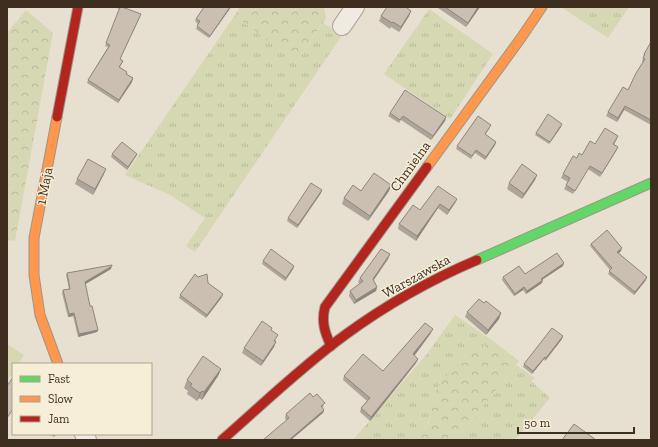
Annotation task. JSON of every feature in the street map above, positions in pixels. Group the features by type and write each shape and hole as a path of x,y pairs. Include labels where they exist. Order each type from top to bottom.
{"street":[{"name":"1 Maja","path":"58,363 40,315 34,276 34,238 78,7"},
{"path":"342,26 355,7"},
{"name":"Chmielna","path":"331,346 325,333 322,317 325,307 542,7"},
{"name":"Warszawska","path":"222,440 331,346 395,303 447,273 651,183"}],"green space":[{"path":"240,7 322,7 324,8 326,18 296,63 235,15"},
{"path":"561,7 629,7 608,38"},
{"path":"429,9 493,54 450,119 384,74"},
{"path":"26,10 53,33 15,241 7,240 7,33"},
{"path":"235,15 296,63 323,23 342,35 195,252 186,246 205,218 170,195 125,175"},
{"path":"455,315 493,341 480,348 434,396 431,416 422,433 416,440 353,440 426,355"},
{"path":"493,341 519,361 516,365 456,440 416,440 425,429 430,419 434,395 445,378 467,357"},
{"path":"7,344 24,355 19,363 12,363 12,374 7,381"},
{"path":"516,365 535,378 531,381 550,398 515,440 456,440"}],"building":[{"path":"120,7 141,14 120,59 123,61 119,67 133,78 119,100 88,80 110,45 106,43"},
{"path":"204,7 230,7 210,36 197,26 200,21 196,19"},
{"path":"387,7 407,7 411,11 401,27 381,16"},
{"path":"445,7 478,7 468,23"},
{"path":"651,42 651,120 625,106 618,118 608,112 623,87 628,90 645,59 643,58 644,54"},
{"path":"405,90 446,117 433,136 403,116 400,120 390,113"},
{"path":"548,114 562,124 550,142 536,133"},
{"path":"478,116 491,125 485,134 496,142 486,157 476,150 472,156 457,146"},
{"path":"605,128 618,136 613,144 618,147 602,173 590,166 575,191 566,185 570,178 563,174 573,156 577,158 579,153 582,155 590,141 595,144"},
{"path":"122,142 137,154 128,167 112,154"},
{"path":"88,159 106,169 95,189 77,179"},
{"path":"522,164 537,175 524,194 509,183"},
{"path":"374,173 391,185 370,216 344,198 353,185 361,191"},
{"path":"311,183 322,190 298,225 288,218"},
{"path":"438,186 457,199 449,210 440,204 417,236 399,224 413,205 420,210"},
{"path":"607,230 622,248 617,252 647,277 635,292 609,271 612,268 591,244"},
{"path":"271,249 294,266 286,278 263,261"},
{"path":"381,249 390,254 373,279 377,287 356,300 350,291 363,281 360,278"},
{"path":"557,253 564,263 527,291 524,287 515,294 503,277 519,266 525,274"},
{"path":"112,265 85,282 90,306 92,306 98,330 79,334 74,313 69,314 63,290 70,289 67,273"},
{"path":"195,274 198,277 207,274 208,283 223,294 207,315 180,295"},
{"path":"479,299 484,303 486,301 501,313 488,330 467,312"},
{"path":"262,321 272,328 271,330 278,335 274,341 276,342 263,361 244,348"},
{"path":"425,323 433,329 413,354 418,359 371,417 361,408 370,398 344,376 363,354 383,371"},
{"path":"552,328 563,336 546,358 545,357 533,371 524,364"},
{"path":"203,356 221,369 204,392 202,391 200,393 190,386 192,384 187,380"},
{"path":"12,378 12,410 7,418 7,386"},
{"path":"310,393 313,397 317,394 325,403 321,406 324,410 290,439 291,440 263,440 289,418 286,414"},
{"path":"574,424 596,440 562,440"}],"traffic: fast":[{"path":"477,260 651,183"}],"traffic: slow":[{"path":"427,167 542,7"},
{"path":"57,117 34,238 34,275 40,315 58,363"}],"traffic: jam":[{"path":"57,117 78,7"},
{"path":"331,346 324,327 323,318 325,307 427,167"},
{"path":"222,440 313,360 376,313 442,276 477,260"}]}
